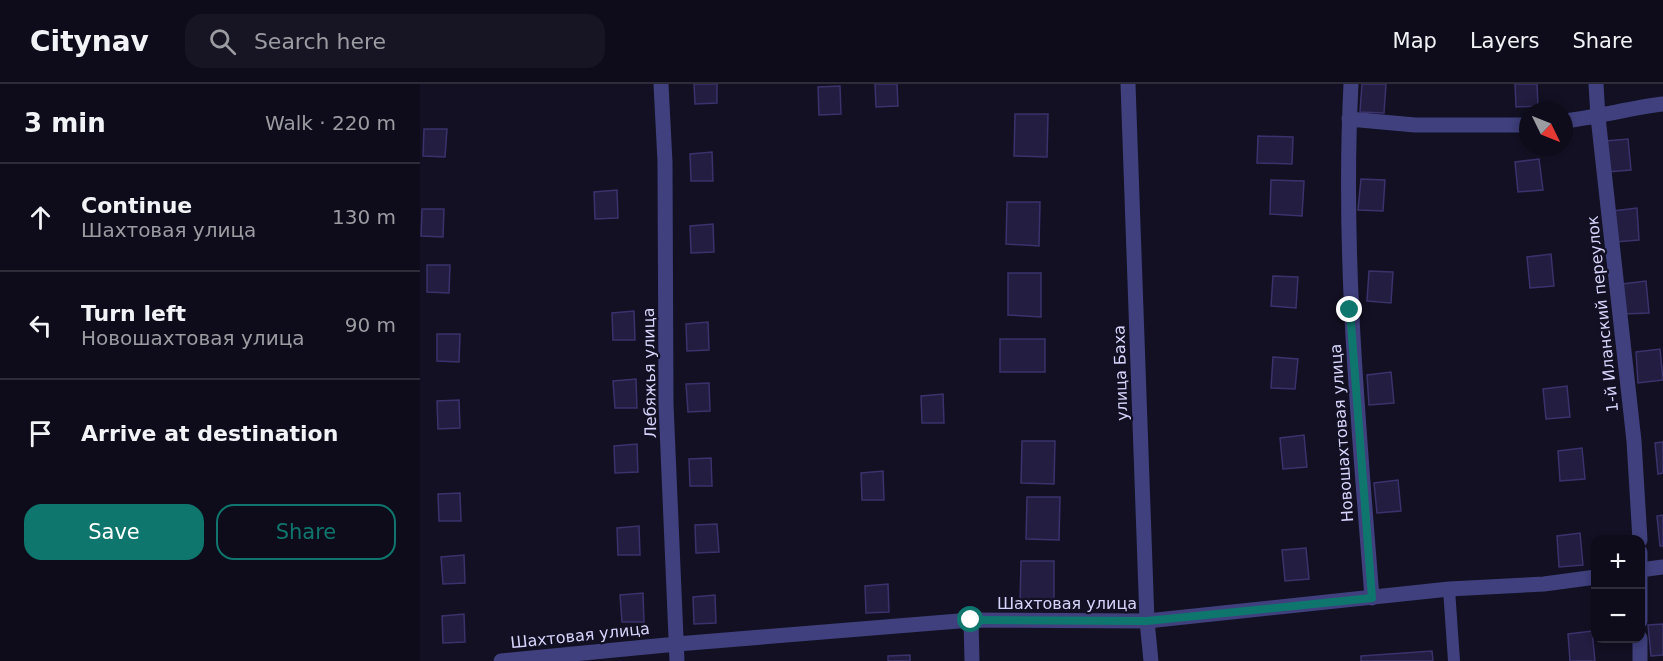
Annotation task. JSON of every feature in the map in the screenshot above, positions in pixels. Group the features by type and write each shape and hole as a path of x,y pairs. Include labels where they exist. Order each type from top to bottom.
{"street":[{"name":"Лебяжья улица","path":"661,84 665,162 666,404 677,661"},
{"name":"улица Баха","path":"1128,84 1147,621 1151,661"},
{"name":"Новошахтовая улица","path":"1351,84 1349,119 1350,310 1372,598"},
{"name":"1-й Иланский переулок","path":"1596,84 1634,441 1640,535"},
{"path":"1573,120 1598,117 1635,107 1663,104"},
{"path":"1349,119 1415,125 1519,125"},
{"path":"1645,569 1663,567"},
{"name":"Шахтовая улица","path":"501,661 971,620 1147,621 1449,589 1544,584 1591,577"},
{"path":"971,620 972,661"},
{"path":"1640,643 1640,661"}],"lane":[{"path":"1449,589 1454,661"}],"building":[{"path":"694,84 717,84 717,103 695,104"},
{"path":"875,84 897,84 898,106 876,107"},
{"path":"1362,84 1386,84 1384,113 1360,112"},
{"path":"1515,84 1537,84 1538,102 1519,102 1519,107 1516,107"},
{"path":"840,86 841,114 819,115 818,87"},
{"path":"1015,114 1048,114 1047,157 1014,156"},
{"path":"424,129 447,129 445,157 423,156"},
{"path":"1258,136 1293,137 1292,164 1257,163"},
{"path":"1628,139 1631,170 1607,172 1605,141"},
{"path":"712,152 713,181 691,181 690,154"},
{"path":"1539,159 1543,190 1518,192 1515,162"},
{"path":"1361,179 1385,180 1383,211 1358,210"},
{"path":"1271,180 1304,181 1302,216 1270,214"},
{"path":"617,190 618,218 595,219 594,192"},
{"path":"1007,202 1040,202 1039,246 1006,244"},
{"path":"1637,208 1639,240 1615,242 1613,211"},
{"path":"422,209 444,209 443,237 421,236"},
{"path":"713,224 714,252 691,253 690,226"},
{"path":"1551,254 1554,286 1530,288 1527,257"},
{"path":"427,265 450,265 449,293 427,292"},
{"path":"1369,271 1393,272 1391,303 1367,301"},
{"path":"1008,273 1041,273 1041,317 1008,315"},
{"path":"1273,276 1298,277 1296,308 1271,306"},
{"path":"1646,281 1649,313 1624,314 1622,284"},
{"path":"634,311 635,340 613,340 612,313"},
{"path":"708,322 709,350 687,351 686,324"},
{"path":"437,334 460,334 459,362 437,361"},
{"path":"1000,339 1045,339 1045,372 1000,372"},
{"path":"1660,349 1663,380 1638,383 1636,352"},
{"path":"1273,357 1298,359 1295,389 1271,388"},
{"path":"1391,372 1394,403 1369,405 1367,375"},
{"path":"636,379 637,408 615,408 613,381"},
{"path":"709,383 710,411 688,412 686,384"},
{"path":"1567,386 1570,417 1546,419 1543,389"},
{"path":"943,394 944,423 922,423 921,396"},
{"path":"459,400 460,428 438,429 437,401"},
{"path":"1304,435 1307,467 1283,469 1280,438"},
{"path":"1022,441 1055,441 1054,484 1021,483"},
{"path":"1663,442 1663,473 1658,474 1655,443"},
{"path":"637,444 638,472 615,473 614,446"},
{"path":"1582,448 1585,479 1560,481 1558,451"},
{"path":"711,458 712,486 690,486 689,459"},
{"path":"883,471 884,500 862,500 861,473"},
{"path":"1398,480 1401,511 1377,513 1374,483"},
{"path":"460,493 461,521 439,521 438,494"},
{"path":"1027,497 1060,497 1059,540 1026,539"},
{"path":"1663,515 1663,546 1660,546 1657,516"},
{"path":"717,524 719,552 696,553 695,525"},
{"path":"639,526 640,555 618,555 617,528"},
{"path":"1580,533 1583,565 1559,567 1557,536"},
{"path":"1306,548 1309,579 1285,581 1282,550"},
{"path":"464,555 465,583 443,584 441,557"},
{"path":"1021,561 1054,561 1054,604 1020,603"},
{"path":"888,584 889,612 866,613 865,586"},
{"path":"643,593 644,622 622,622 620,595"},
{"path":"715,595 716,623 694,624 693,597"},
{"path":"464,614 465,642 443,643 442,616"},
{"path":"1663,624 1663,655 1651,656 1648,625"},
{"path":"1591,631 1595,661 1570,661 1568,634"},
{"path":"1432,651 1433,661 1361,661 1361,656"},
{"path":"910,655 910,661 888,661 888,656"}],"route":[{"path":"971,620 1147,621 1372,598 1350,310"}]}
